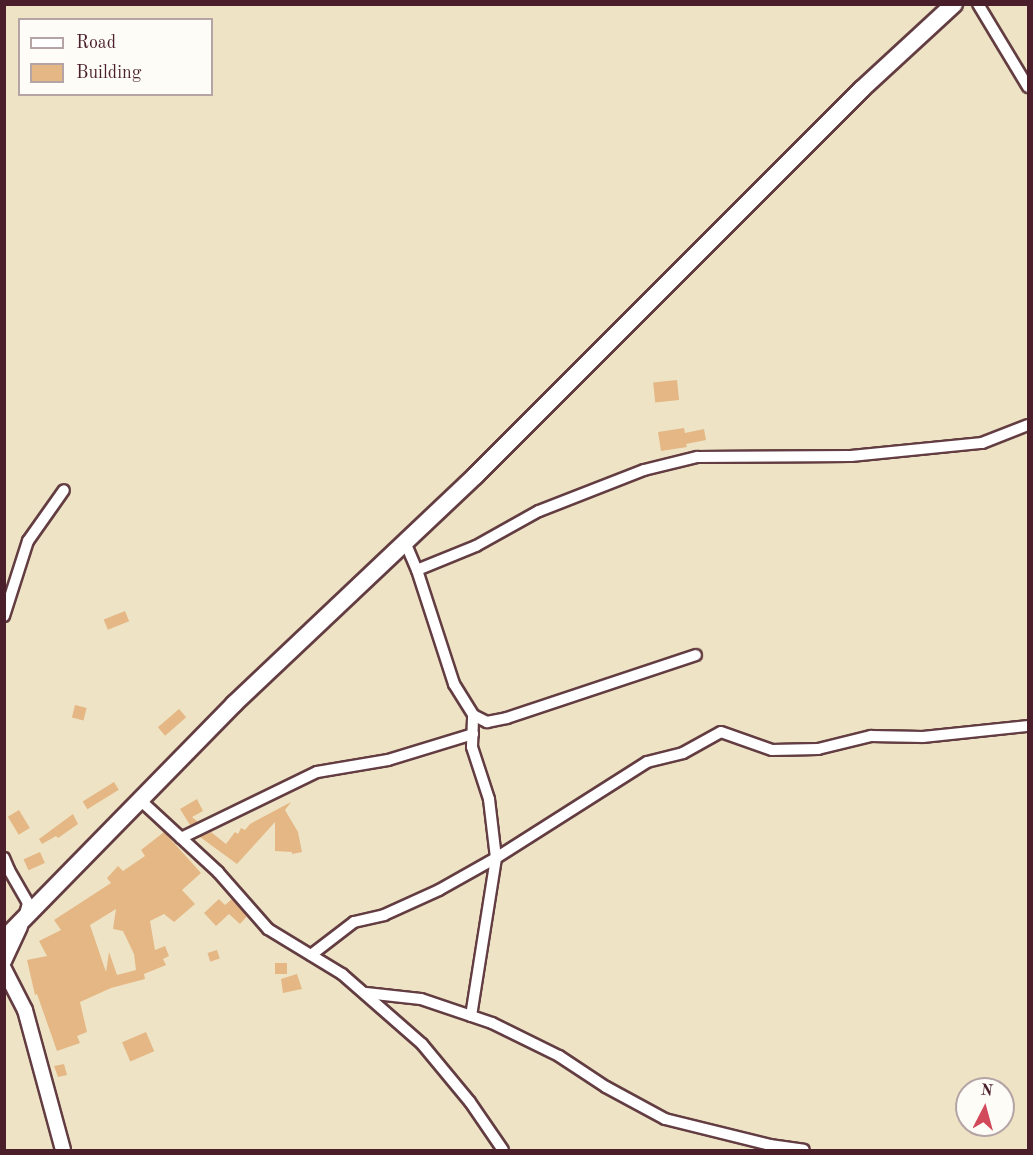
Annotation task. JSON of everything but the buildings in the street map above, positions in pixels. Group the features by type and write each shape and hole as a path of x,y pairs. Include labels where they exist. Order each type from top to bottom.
{"main road":[{"path":"4,939 234,704 475,476 862,89 954,4"}],"street":[{"path":"978,4 1029,87"},
{"path":"417,570 476,546 539,511 644,471 697,457 851,456 982,443 1029,425"},
{"path":"4,616 28,541 64,490"},
{"path":"405,542 417,570 454,684 473,715 472,747 489,799 496,858 471,1016"},
{"path":"473,715 487,722 507,718 696,655"},
{"path":"311,955 354,922 384,915 439,890 496,858 647,762 683,753 721,732 772,750 818,749 871,736 924,738 1029,726"},
{"path":"181,838 317,772 388,760 473,734"},
{"path":"139,799 218,872 268,929 342,974 422,1044 470,1102 503,1150"},
{"path":"4,858 7,871 28,903 4,962"},
{"path":"4,969 30,1027 63,1150"},
{"path":"366,993 422,999 471,1016 559,1056 606,1087 665,1119 770,1145 804,1150"}]}
